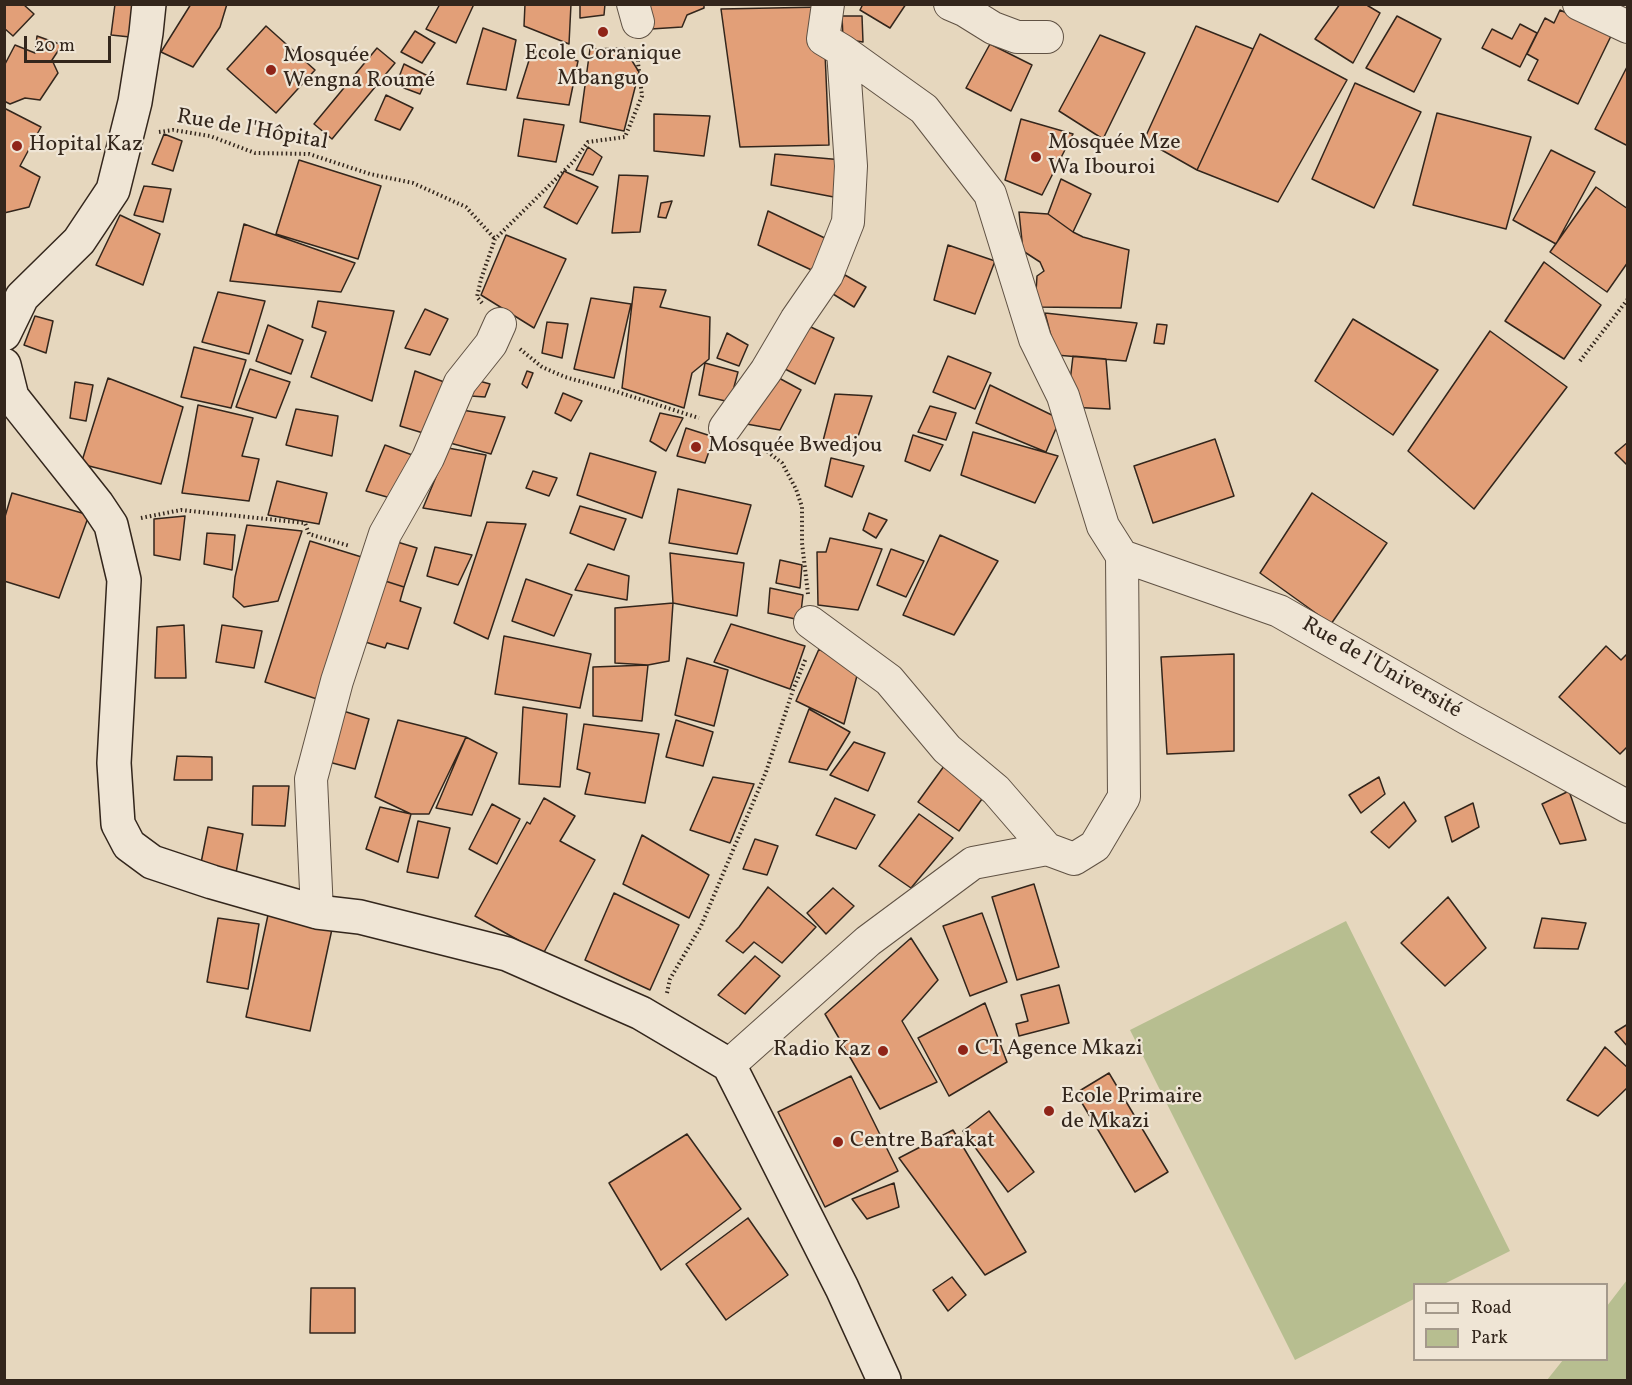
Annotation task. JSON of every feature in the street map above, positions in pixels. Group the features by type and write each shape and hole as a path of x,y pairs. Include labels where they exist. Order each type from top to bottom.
{"main road":[{"path":"4,334 22,297 79,241 113,190 135,102 149,4"},
{"path":"4,365 12,397 111,525 124,580 114,763 118,824 129,845 152,862 212,882 317,912 360,917 507,954 640,1014 729,1065 842,1288 884,1380"}],"street":[{"path":"810,622 890,680 947,749 996,790 1047,849 1074,859 1095,846 1124,797 1122,556 1103,526 1064,396 1035,339 990,194 924,109 823,39 828,4"},
{"path":"950,4 1004,33 1017,37 1047,37"},
{"path":"1579,4 1628,27"},
{"path":"725,428 766,371 796,320 827,275 848,222 851,166 843,51"},
{"path":"317,912 311,779 337,681 385,534 428,458 460,383 495,334"},
{"name":"Rue de l'Université","path":"1122,556 1279,611 1628,807"},
{"path":"729,1065 868,941 973,863 1047,849"}],"path":[{"path":"636,13 642,96 626,137 588,142 573,162 495,239 477,297 495,334 513,344 542,367 565,377 715,423 763,448 782,463 796,489 802,507 802,543 810,622 809,652 792,690 766,772 701,926 670,979 661,1027"},
{"name":"Rue de l'Hôpital","path":"126,138 173,130 210,136 255,153 309,154 370,174 413,183 466,207 495,239"},
{"path":"1580,361 1628,299"},
{"path":"111,525 181,510 305,523 309,534 378,553"}],"green space":[{"path":"1346,921 1510,1251 1446,1283 1413,1283 1413,1300 1295,1360 1130,1030"},
{"path":"1627,1280 1627,1380 1547,1380 1562,1361 1608,1361 1608,1305"}],"building":[{"path":"4,4 23,4 34,14 13,36 4,28"},
{"path":"115,4 134,4 130,37 111,35"},
{"path":"191,4 227,4 220,27 193,67 161,52"},
{"path":"440,4 474,4 456,43 426,29"},
{"path":"525,4 571,4 569,44 524,26"},
{"path":"580,4 605,4 604,15 580,18"},
{"path":"644,4 704,4 704,8 687,15 682,27 651,29"},
{"path":"863,4 906,4 890,28 860,10"},
{"path":"1340,4 1365,4 1380,13 1353,63 1315,39"},
{"path":"823,7 829,145 740,147 721,9"},
{"path":"1560,10 1612,34 1578,104 1528,80 1538,60 1527,54 1545,18 1554,23"},
{"path":"842,16 862,16 863,42 843,39"},
{"path":"1397,16 1441,39 1414,92 1366,68"},
{"path":"1520,24 1537,33 1520,67 1482,48 1492,29 1512,39"},
{"name":"Mosquée Wengna Roumé","path":"266,26 315,70 276,113 227,69"},
{"path":"1196,26 1253,49 1197,170 1144,140"},
{"path":"483,28 516,40 506,90 467,84"},
{"path":"415,31 435,43 422,63 401,52"},
{"path":"1260,34 1347,80 1278,202 1197,170"},
{"path":"1100,35 1145,53 1103,139 1059,111"},
{"path":"37,36 62,45 52,60 58,73 40,100 25,98 10,104 4,101 4,66 15,45 35,53"},
{"path":"990,44 1032,65 1011,111 966,88"},
{"path":"377,48 395,63 332,139 314,124"},
{"path":"624,48 639,72 624,131 580,122 590,49"},
{"path":"532,51 578,61 569,105 517,98"},
{"path":"404,64 428,76 420,94 396,85"},
{"path":"1628,65 1628,146 1595,129"},
{"path":"1355,83 1421,112 1374,208 1312,179"},
{"path":"386,95 413,108 400,130 375,120"},
{"name":"Hopital Kaz","path":"4,108 41,127 20,166 40,177 29,207 4,213"},
{"path":"1437,113 1531,137 1506,229 1413,205"},
{"path":"654,114 710,116 704,156 654,151"},
{"path":"524,119 564,125 556,162 518,156"},
{"name":"Mosquée Mze Wa Ibouroi","path":"1021,119 1073,134 1042,195 1005,180"},
{"path":"164,134 182,141 173,171 152,164"},
{"path":"588,147 602,157 593,175 576,170"},
{"path":"1551,150 1595,172 1556,244 1513,220"},
{"path":"775,154 843,160 839,198 771,185"},
{"path":"299,160 381,186 358,259 276,234"},
{"path":"564,171 598,187 577,224 544,207"},
{"path":"619,175 648,176 640,232 612,233"},
{"path":"1061,179 1091,194 1073,232 1048,214"},
{"path":"144,186 171,189 163,222 134,215"},
{"path":"1596,187 1628,209 1628,262 1607,292 1550,252"},
{"path":"672,201 666,218 658,217 661,203"},
{"path":"768,211 831,241 818,273 758,245"},
{"path":"1019,212 1048,214 1083,237 1129,250 1121,308 1035,307 1037,276 1044,271 1040,262 1023,251"},
{"path":"120,215 160,234 143,285 96,265"},
{"path":"244,224 355,263 341,292 230,281"},
{"path":"506,235 566,259 534,328 481,295"},
{"path":"948,245 995,261 975,314 934,300"},
{"path":"1544,262 1601,305 1564,359 1505,321"},
{"path":"845,275 866,287 854,307 833,294"},
{"path":"634,287 666,290 660,307 710,317 709,359 692,373 684,408 622,388"},
{"path":"218,292 265,301 249,354 202,342"},
{"path":"591,298 631,304 614,378 574,369"},
{"path":"318,301 394,311 372,401 311,377 326,332 312,327"},
{"path":"425,309 448,319 430,355 405,348"},
{"path":"1045,313 1137,323 1126,361 1056,355"},
{"path":"35,316 53,321 46,353 24,345"},
{"path":"1353,319 1438,370 1393,435 1315,381"},
{"path":"796,320 834,338 815,384 779,366"},
{"path":"547,322 568,324 562,358 542,353"},
{"path":"1157,324 1167,325 1164,344 1154,343"},
{"path":"268,325 303,340 291,374 256,361"},
{"path":"1490,331 1567,387 1474,509 1408,451"},
{"path":"727,333 748,345 739,366 717,358"},
{"path":"194,347 246,360 231,408 181,397"},
{"path":"948,356 991,373 975,409 933,392"},
{"path":"1073,356 1106,359 1110,409 1067,407"},
{"path":"705,363 738,372 730,402 699,395"},
{"path":"250,369 290,382 276,418 236,407"},
{"path":"415,371 452,385 433,436 400,426"},
{"path":"527,371 533,373 527,388 522,384"},
{"path":"766,371 801,390 780,430 741,423"},
{"path":"108,378 183,407 161,484 81,464"},
{"path":"479,381 490,384 485,397 471,396"},
{"path":"75,382 93,385 86,421 70,418"},
{"path":"990,385 1060,419 1046,452 976,423"},
{"path":"563,393 582,401 571,421 555,413"},
{"path":"835,394 872,396 854,448 823,441"},
{"path":"198,405 253,418 242,456 259,459 249,501 182,493"},
{"path":"930,406 956,413 946,440 918,432"},
{"path":"296,409 338,416 332,456 286,445"},
{"path":"462,410 505,417 491,454 450,443"},
{"path":"660,413 683,418 666,451 650,441"},
{"name":"Mosquée Bwedjou","path":"686,428 714,437 705,463 677,456"},
{"path":"973,432 1058,456 1035,503 961,475"},
{"path":"913,435 943,445 930,471 905,461"},
{"path":"1215,439 1234,496 1153,523 1134,466"},
{"path":"1628,442 1628,466 1615,453"},
{"path":"385,445 415,456 394,499 366,491"},
{"path":"448,448 486,455 471,516 423,508"},
{"path":"590,453 656,472 642,518 577,495"},
{"path":"831,458 864,466 852,497 825,486"},
{"path":"533,471 557,478 549,496 526,488"},
{"path":"277,481 327,493 319,524 268,515"},
{"path":"678,489 751,505 737,554 669,543"},
{"path":"12,493 89,515 59,598 4,581 4,520"},
{"path":"1312,493 1387,543 1331,624 1260,573"},
{"path":"580,506 626,519 614,550 570,533"},
{"path":"869,513 887,520 876,538 863,530"},
{"path":"185,516 180,560 154,555 154,519"},
{"path":"487,522 526,524 488,639 454,623"},
{"path":"247,525 302,531 278,601 244,607 233,597 235,577"},
{"path":"207,533 235,535 232,570 204,564"},
{"path":"940,535 998,561 954,635 903,615"},
{"path":"830,538 882,549 858,610 818,605 817,552 826,552"},
{"path":"310,541 368,559 323,701 265,682"},
{"path":"394,541 417,548 404,587 382,580"},
{"path":"435,547 472,555 458,585 427,576"},
{"path":"891,549 924,561 906,597 877,585"},
{"path":"670,553 744,563 737,616 673,603"},
{"path":"780,560 802,565 800,588 776,583"},
{"path":"588,564 629,576 627,600 575,590"},
{"path":"526,579 572,595 554,636 512,621"},
{"path":"382,580 404,587 400,601 421,608 408,649 387,643 385,648 362,641"},
{"path":"770,588 803,595 800,620 768,613"},
{"path":"673,603 669,661 648,665 615,663 615,608"},
{"path":"731,624 805,646 790,689 714,662"},
{"path":"184,625 186,678 155,678 157,627"},
{"path":"222,625 262,631 254,668 216,662"},
{"path":"504,636 591,654 580,708 495,694"},
{"path":"1606,646 1621,660 1628,653 1628,746 1620,754 1559,697"},
{"path":"819,649 858,672 844,724 796,701"},
{"path":"1234,654 1234,751 1167,754 1161,657"},
{"path":"687,658 728,670 714,726 675,715"},
{"path":"648,665 642,721 593,716 593,667"},
{"path":"523,707 567,714 560,787 519,784"},
{"path":"809,709 850,732 827,770 789,762"},
{"path":"340,710 369,719 355,769 325,761"},
{"path":"398,720 466,737 429,814 411,814 375,797"},
{"path":"676,720 713,732 703,766 666,757"},
{"path":"584,724 659,734 645,803 585,794 590,773 577,769"},
{"path":"466,737 497,753 472,815 436,808"},
{"path":"854,742 885,753 868,791 830,775"},
{"path":"177,756 212,757 212,780 174,780"},
{"path":"947,762 987,792 959,831 918,802"},
{"path":"713,777 754,784 730,843 690,830"},
{"path":"1379,777 1385,794 1361,813 1349,795"},
{"path":"253,786 289,786 285,826 252,825"},
{"path":"1569,791 1586,840 1560,844 1542,804"},
{"path":"544,798 575,816 560,841 595,860 543,954 475,916 527,822 530,824"},
{"path":"835,798 875,815 856,849 816,835"},
{"path":"1404,802 1416,821 1389,848 1371,832"},
{"path":"1473,803 1479,827 1452,842 1445,817"},
{"path":"492,804 520,819 497,864 469,849"},
{"path":"380,807 411,814 398,862 366,849"},
{"path":"919,814 953,838 911,888 879,866"},
{"path":"418,821 450,828 438,878 407,872"},
{"path":"208,827 243,834 236,873 201,863"},
{"path":"642,835 709,875 689,918 623,884"},
{"path":"755,839 778,846 767,875 743,869"},
{"path":"1034,884 1059,967 1017,980 992,897"},
{"path":"768,887 816,927 782,963 754,942 743,953 726,941"},
{"path":"833,888 854,906 826,934 807,913"},
{"path":"614,893 679,925 650,990 585,960"},
{"path":"1448,897 1486,948 1445,986 1401,943"},
{"path":"982,913 1007,982 970,996 943,926"},
{"path":"268,915 332,929 310,1031 246,1017"},
{"path":"218,918 259,924 248,989 207,982"},
{"path":"1542,918 1586,923 1578,949 1534,948"},
{"name":"Radio Kaz","path":"911,938 938,980 902,1021 937,1082 880,1109 825,1014"},
{"path":"755,956 780,976 745,1014 718,995"},
{"path":"1059,985 1069,1023 1019,1036 1016,1024 1028,1021 1021,995"},
{"name":"CT Agence Mkazi","path":"985,1003 1007,1062 949,1096 918,1038"},
{"path":"1628,1024 1628,1047 1615,1032"},
{"path":"1605,1047 1628,1068 1628,1087 1598,1116 1567,1100"},
{"path":"1109,1073 1168,1172 1135,1192 1076,1093"},
{"name":"Centre Barakat","path":"851,1076 898,1171 825,1207 778,1112"},
{"name":"Ecole Primaire de Mkazi","path":"989,1111 1034,1172 1008,1192 963,1131"},
{"path":"953,1130 1026,1252 985,1275 899,1158"},
{"path":"687,1134 741,1209 661,1270 609,1183"},
{"path":"894,1183 899,1207 867,1219 852,1199"},
{"path":"748,1218 788,1275 726,1320 686,1264"},
{"path":"952,1277 966,1295 948,1311 933,1290"},
{"path":"311,1288 355,1288 355,1333 310,1333"}],"place":[{"name":"Ecole Coranique Mbanguo","path":"603,32"},
{"name":"Mosquée Wengna Roumé","path":"271,70"},
{"name":"Hopital Kaz","path":"17,146"},
{"name":"Mosquée Mze Wa Ibouroi","path":"1036,157"},
{"name":"Mosquée Bwedjou","path":"696,447"},
{"name":"CT Agence Mkazi","path":"963,1050"},
{"name":"Radio Kaz","path":"883,1051"},
{"name":"Ecole Primaire de Mkazi","path":"1049,1111"},
{"name":"Centre Barakat","path":"838,1142"}]}
